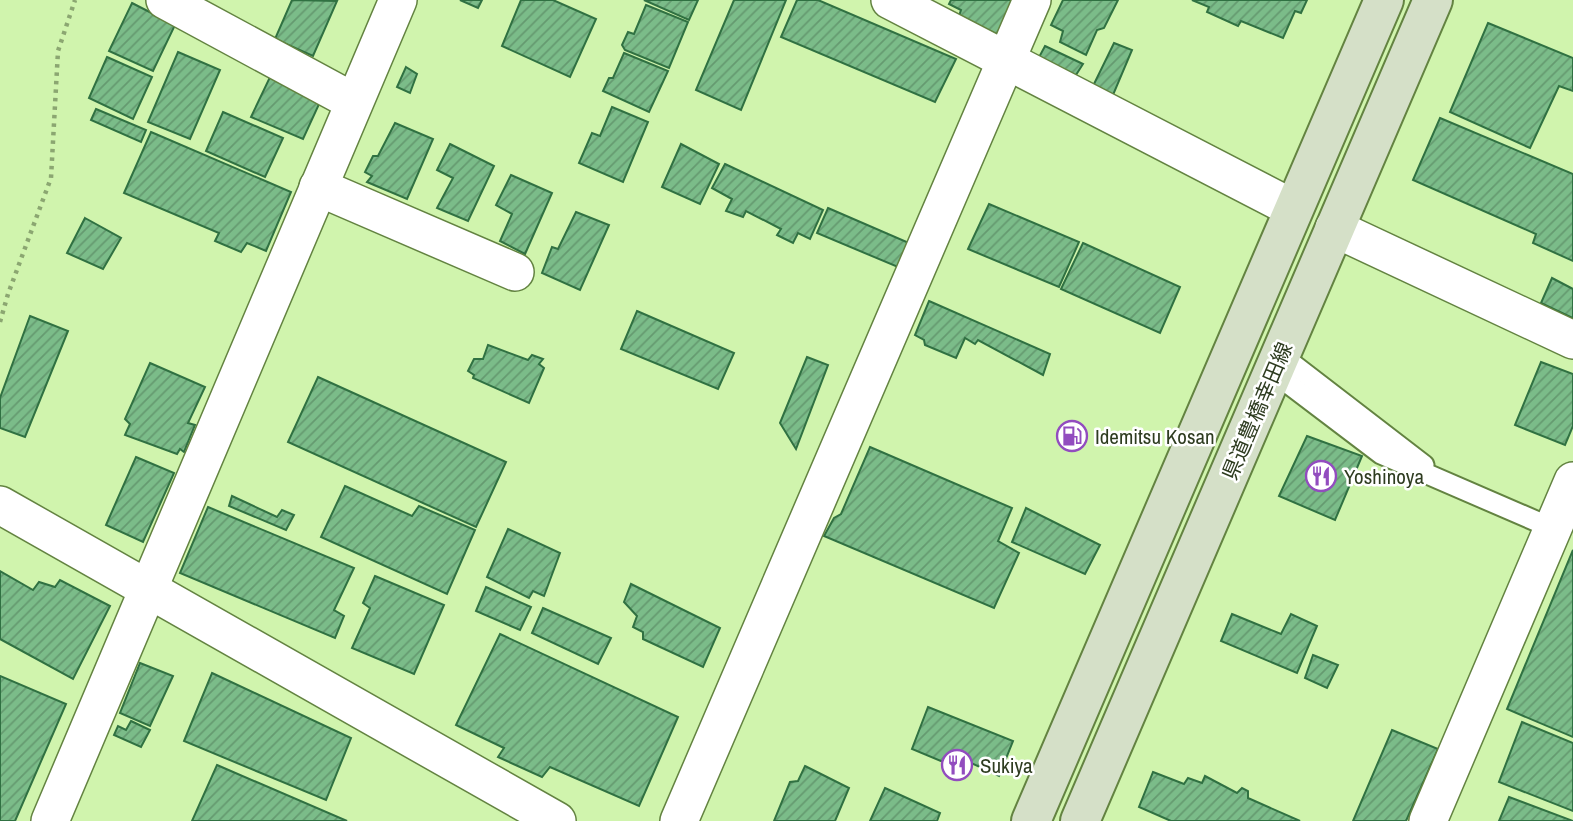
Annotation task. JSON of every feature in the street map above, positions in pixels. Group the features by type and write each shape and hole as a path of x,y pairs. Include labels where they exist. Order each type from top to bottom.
{"main road":[{"path":"1031,821 1384,0"},
{"name":"県道豊橋幸田線","path":"1080,821 1433,0"}],"street":[{"path":"165,0 354,102"},
{"path":"50,821 398,0"},
{"path":"890,0 1294,209"},
{"path":"679,821 1032,0"},
{"path":"318,187 515,272"},
{"path":"1334,229 1573,340"},
{"path":"1428,821 1573,481"},
{"path":"0,505 556,821"}],"lane":[{"path":"1277,364 1381,454 1552,528"},
{"path":"1277,364 1447,483"}],"path":[{"path":"0,321 51,178 58,51 75,0"}],"building":[{"path":"292,0 337,1 313,56 275,39"},
{"path":"460,0 482,0 478,8"},
{"path":"521,0 553,0 596,19 570,77 502,46"},
{"path":"644,0 698,0 689,20"},
{"path":"734,0 786,0 741,110 696,90"},
{"path":"797,0 818,0 956,59 935,102 781,37"},
{"path":"951,0 1013,0 998,35 959,16 961,10 949,4"},
{"path":"1063,0 1118,0 1104,28 1097,30 1086,55 1060,42 1063,31 1051,25"},
{"path":"1192,0 1307,0 1301,13 1295,11 1283,38 1241,21 1238,26 1207,12 1209,7"},
{"path":"132,3 175,25 153,71 109,51"},
{"path":"646,5 688,22 669,68 625,50 622,45 628,32 634,34"},
{"path":"1488,23 1573,58 1573,91 1559,86 1530,148 1450,112"},
{"path":"1114,43 1132,50 1113,95 1093,86"},
{"path":"1045,46 1083,64 1074,78 1037,61"},
{"path":"178,52 220,70 190,139 148,122"},
{"path":"624,53 668,71 649,112 603,91 609,78 613,78"},
{"path":"107,57 152,77 133,119 89,98"},
{"path":"406,67 417,74 410,93 397,87"},
{"path":"270,77 320,102 303,139 251,117"},
{"path":"612,107 648,122 623,182 579,163 592,133 600,136"},
{"path":"96,109 146,130 141,142 91,120"},
{"path":"223,112 283,138 265,177 206,151"},
{"path":"1440,118 1573,174 1573,261 1533,243 1536,234 1413,180"},
{"path":"395,123 433,139 407,199 367,182 372,176 365,172 373,156 378,156"},
{"path":"151,132 291,192 266,251 247,243 241,252 215,241 219,233 124,193"},
{"path":"450,144 494,166 468,221 437,208 453,178 437,170"},
{"path":"681,144 719,164 700,204 662,187"},
{"path":"725,164 823,210 810,239 798,233 793,243 777,235 781,229 746,211 743,217 726,211 732,199 712,188"},
{"path":"511,175 552,193 525,254 500,241 512,214 496,205"},
{"path":"989,204 1079,242 1059,287 968,249"},
{"path":"828,208 909,243 898,267 817,233"},
{"path":"576,212 609,225 580,290 542,273 552,247 558,249"},
{"path":"85,218 121,238 103,269 67,253"},
{"path":"1083,243 1180,287 1160,333 1061,289"},
{"path":"1552,278 1573,289 1573,318 1541,303"},
{"path":"929,301 1050,354 1043,375 978,340 975,344 965,338 956,358 925,345 924,340 915,335"},
{"path":"637,311 734,353 718,389 621,349"},
{"path":"30,316 68,331 25,437 0,428 0,398"},
{"path":"488,345 528,360 532,355 543,359 539,364 544,368 529,403 473,378 474,375 468,371 474,359 483,359"},
{"path":"807,357 828,365 796,449 780,423"},
{"path":"1541,362 1573,374 1573,426 1565,445 1515,425"},
{"path":"150,363 205,387 188,423 195,425 184,452 180,449 177,454 125,435 130,424 125,419"},
{"path":"318,377 506,462 476,527 288,442"},
{"name":"Yoshinoya","path":"1307,436 1362,456 1335,520 1279,496"},
{"path":"870,447 1012,508 998,541 1019,553 994,608 824,536 834,518 841,514"},
{"path":"136,457 174,473 143,542 106,525"},
{"path":"345,486 412,516 419,506 475,530 447,594 321,537"},
{"path":"232,496 277,517 282,510 294,515 286,530 229,506"},
{"path":"208,507 354,568 334,610 344,616 335,638 180,573"},
{"path":"1026,508 1100,545 1085,574 1012,542"},
{"path":"508,529 560,553 544,596 533,591 529,598 487,577"},
{"path":"1573,550 1573,737 1507,709"},
{"path":"0,571 33,590 39,582 55,587 60,580 110,606 73,679 0,639"},
{"path":"375,576 444,605 414,674 352,648 370,608 363,603"},
{"path":"631,584 720,628 703,667 643,639 643,632 633,627 637,616 624,602"},
{"path":"486,587 531,607 520,630 476,611"},
{"path":"543,608 611,638 598,664 532,633"},
{"path":"1232,614 1281,634 1291,614 1317,626 1297,673 1221,641"},
{"path":"500,634 678,717 639,806 550,767 542,777 498,757 504,748 456,725"},
{"path":"1313,655 1338,665 1327,688 1305,678"},
{"path":"140,663 173,676 150,726 120,713"},
{"path":"212,673 351,738 326,800 184,741"},
{"path":"0,676 66,704 15,821 0,821"},
{"path":"928,707 1013,741 999,776 954,755 948,764 912,749"},
{"path":"131,721 150,730 141,747 114,735 118,726 126,730"},
{"path":"1522,722 1573,743 1573,811 1499,782"},
{"path":"1392,730 1438,749 1406,821 1353,821"},
{"path":"217,765 347,821 192,821"},
{"path":"805,766 849,788 835,821 774,821 790,782 798,781"},
{"path":"1153,772 1184,784 1188,778 1202,783 1205,776 1237,793 1242,788 1248,791 1248,798 1300,821 1171,821 1139,807"},
{"path":"885,788 940,813 937,821 870,821"},
{"path":"1509,797 1573,821 1499,821"}],"place":[{"name":"Idemitsu Kosan","path":"1072,436"},
{"name":"Yoshinoya","path":"1321,476"},
{"name":"Sukiya","path":"957,765"}]}
